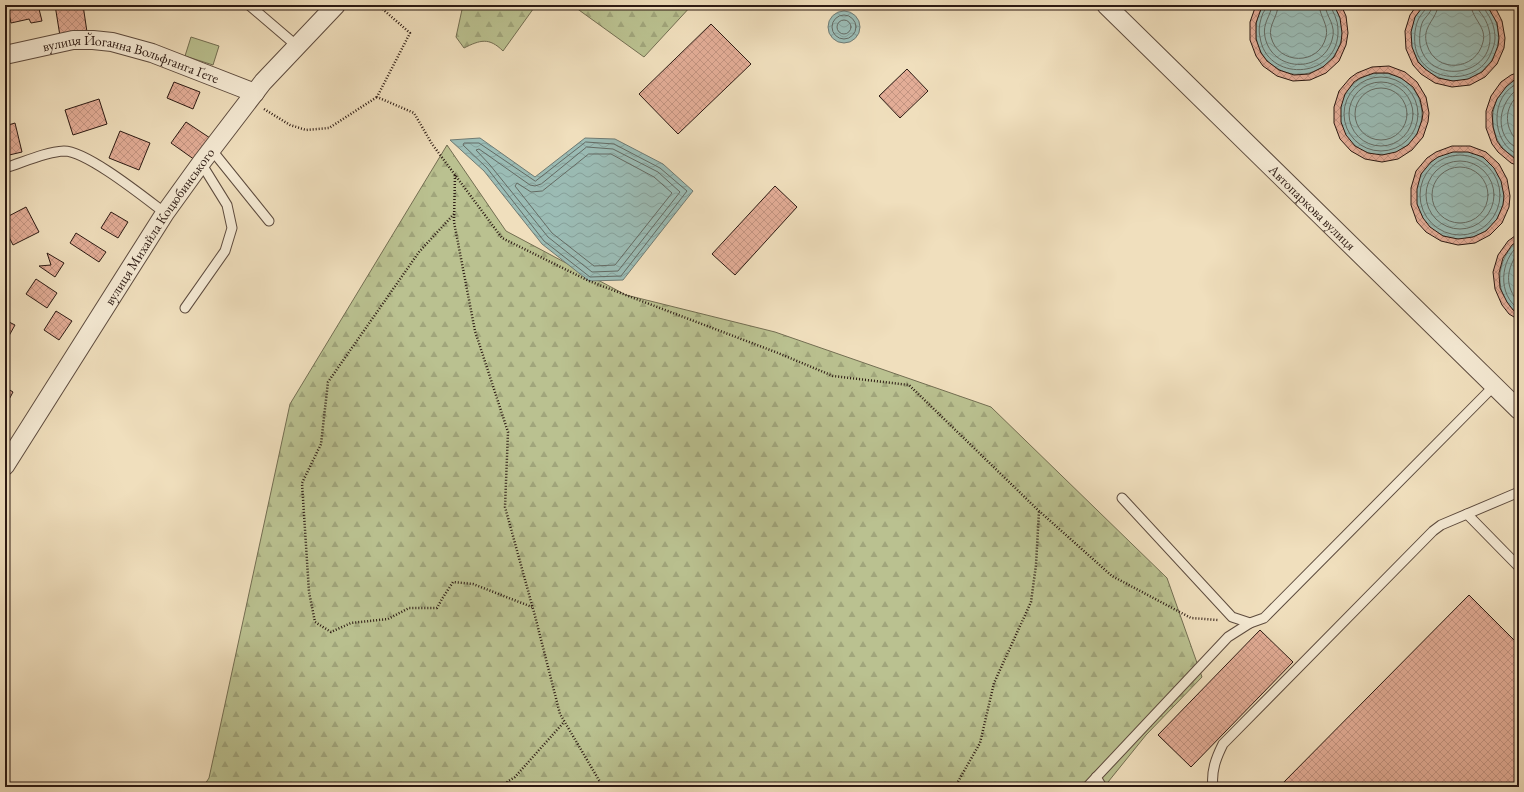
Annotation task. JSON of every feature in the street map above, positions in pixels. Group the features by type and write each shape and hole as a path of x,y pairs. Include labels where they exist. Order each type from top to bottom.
{"street":[{"name":"вулиця Михайла Коцюбинського","path":"5,466 165,213 206,156 263,82 336,5"},
{"name":"Автопаркова вулиця","path":"1106,5 1519,410"},
{"name":"вулиця Йоганна Вольфганга Ґете","path":"5,55 73,40 112,42 152,53 252,96"}],"lane":[{"path":"249,5 297,46"},
{"path":"5,168 54,152 66,151 81,155 105,170 165,213"},
{"path":"206,156 269,221"},
{"path":"185,308 225,251 232,228 227,205 206,156"},
{"path":"1087,787 1228,637 1250,623 1264,618 1494,386"},
{"path":"1213,787 1212,777 1215,760 1223,744 1433,531 1441,525 1519,492"},
{"path":"1122,498 1232,617 1250,623"},
{"path":"1467,514 1519,567"},
{"path":"1096,777 1102,787"}],"path":[{"path":"252,96 290,125 306,130 330,128 377,97 410,33 378,5"},
{"path":"377,97 414,113 432,144 502,238 589,281 778,353 833,376 909,385 1039,511 1112,576 1191,618 1220,620"},
{"path":"455,175 454,222 475,331 508,432 504,507 560,714 603,787"},
{"path":"454,214 419,252 328,382 321,444 302,483 310,592 315,622 331,632 351,623 388,619 409,608 437,608 453,582 473,584 532,607"},
{"path":"955,787 980,743 994,683 1031,602 1036,565 1039,511"},
{"path":"498,787 515,777 564,722"},
{"path":"507,782 514,787"}],"green space":[{"path":"463,5 536,5 503,51 493,44 484,41 464,48 456,37"},
{"path":"572,5 692,5 644,57"},
{"path":"191,37 219,46 213,65 185,56"},
{"path":"447,145 506,231 626,295 775,332 991,407 1167,578 1202,677 1146,735 1104,787 203,787 209,778 290,404"}],"water":[{"path":"1264,5 1334,5 1341,19 1342,36 1340,45 1331,59 1318,70 1309,73 1290,74 1273,66 1261,52 1257,43 1256,33 1258,15"},
{"path":"1424,5 1485,5 1489,9 1496,22 1498,38 1495,53 1486,67 1473,77 1458,81 1443,79 1430,72 1419,62 1412,49 1410,33 1415,17"},
{"path":"841,11 847,11 856,15 860,27 856,39 847,43 841,43 832,39 828,30 828,24 832,15"},
{"path":"1381,73 1397,76 1410,85 1419,98 1422,114 1419,130 1410,143 1397,152 1381,155 1365,152 1352,143 1343,130 1340,114 1343,98 1352,85 1365,76"},
{"path":"1519,79 1519,159 1508,153 1499,143 1494,132 1493,119 1494,106 1499,95 1508,85"},
{"path":"480,138 535,177 585,138 615,139 663,164 693,191 623,280 589,281 542,244 484,171 450,140"},
{"path":"1460,151 1477,155 1491,164 1500,178 1504,195 1500,212 1491,226 1477,235 1460,239 1443,235 1429,226 1420,212 1416,195 1420,178 1429,164 1443,155"},
{"path":"1519,240 1519,314 1510,307 1504,298 1500,277 1501,267 1505,257"}],"building":[{"path":"38,5 42,21 31,23 29,19 11,23 7,6"},
{"path":"55,5 83,5 87,32 60,36"},
{"path":"1256,5 1264,5 1256,23 1256,39 1261,53 1267,61 1279,70 1294,75 1309,74 1323,67 1334,57 1341,43 1342,33 1340,18 1334,5 1341,5 1346,16 1348,33 1346,45 1339,61 1326,73 1310,80 1293,81 1277,76 1263,66 1256,56 1250,40 1250,22"},
{"path":"1417,5 1424,5 1415,17 1411,32 1412,47 1418,62 1425,69 1438,78 1453,81 1468,79 1482,72 1492,61 1498,46 1499,38 1497,23 1485,5 1494,5 1502,21 1505,38 1504,48 1497,64 1485,77 1470,85 1452,87 1435,83 1421,74 1413,65 1406,49 1405,31 1410,15"},
{"path":"711,24 751,64 678,134 639,94"},
{"path":"1389,66 1405,72 1417,82 1426,97 1429,113 1428,122 1423,137 1412,150 1398,159 1382,162 1365,159 1351,151 1340,139 1334,123 1334,107 1339,91 1350,78 1357,73 1372,67","holes":["1374,73 1388,73 1401,78 1413,87 1420,99 1423,113 1422,120 1417,134 1408,145 1396,152 1382,155 1368,153 1355,146 1346,135 1341,122 1341,107 1345,94 1354,82"]},
{"path":"907,69 928,91 900,118 879,96"},
{"path":"1519,72 1519,79 1514,80 1506,87 1497,99 1492,112 1493,127 1497,141 1502,148 1514,158 1519,159 1519,166 1511,163 1498,152 1492,144 1486,128 1486,111 1491,96 1501,82 1511,75"},
{"path":"174,82 200,92 193,109 167,98"},
{"path":"99,99 107,124 73,135 65,110"},
{"path":"186,122 210,138 195,160 171,143"},
{"path":"15,123 22,152 5,156 5,126"},
{"path":"120,131 150,143 139,170 109,158"},
{"path":"1452,146 1470,146 1486,152 1499,164 1507,179 1510,196 1509,207 1502,223 1490,235 1475,243 1458,245 1441,241 1426,232 1417,222 1411,205 1411,188 1416,171 1427,158 1436,152","holes":["1453,152 1468,152 1483,157 1494,168 1501,181 1504,196 1503,205 1497,219 1486,231 1473,237 1458,239 1443,236 1430,227 1423,218 1417,204 1417,189 1421,174 1431,162 1438,157"]},
{"path":"775,186 797,207 735,275 712,254"},
{"path":"26,207 39,232 13,245 5,229 5,218"},
{"path":"111,212 128,222 118,238 101,228"},
{"path":"76,233 106,252 99,262 70,243"},
{"path":"1519,233 1519,240 1512,245 1503,258 1499,273 1500,288 1507,302 1513,310 1519,314 1519,320 1509,314 1502,305 1495,289 1493,272 1498,255 1508,241"},
{"path":"47,253 64,263 55,277 39,266 51,265"},
{"path":"36,279 57,293 47,308 26,294"},
{"path":"56,311 72,321 59,340 44,330"},
{"path":"5,320 15,325 5,343"},
{"path":"5,387 13,392 5,407"},
{"path":"1469,595 1519,645 1519,787 1279,787"},
{"path":"1260,630 1293,662 1191,767 1158,735"}]}
